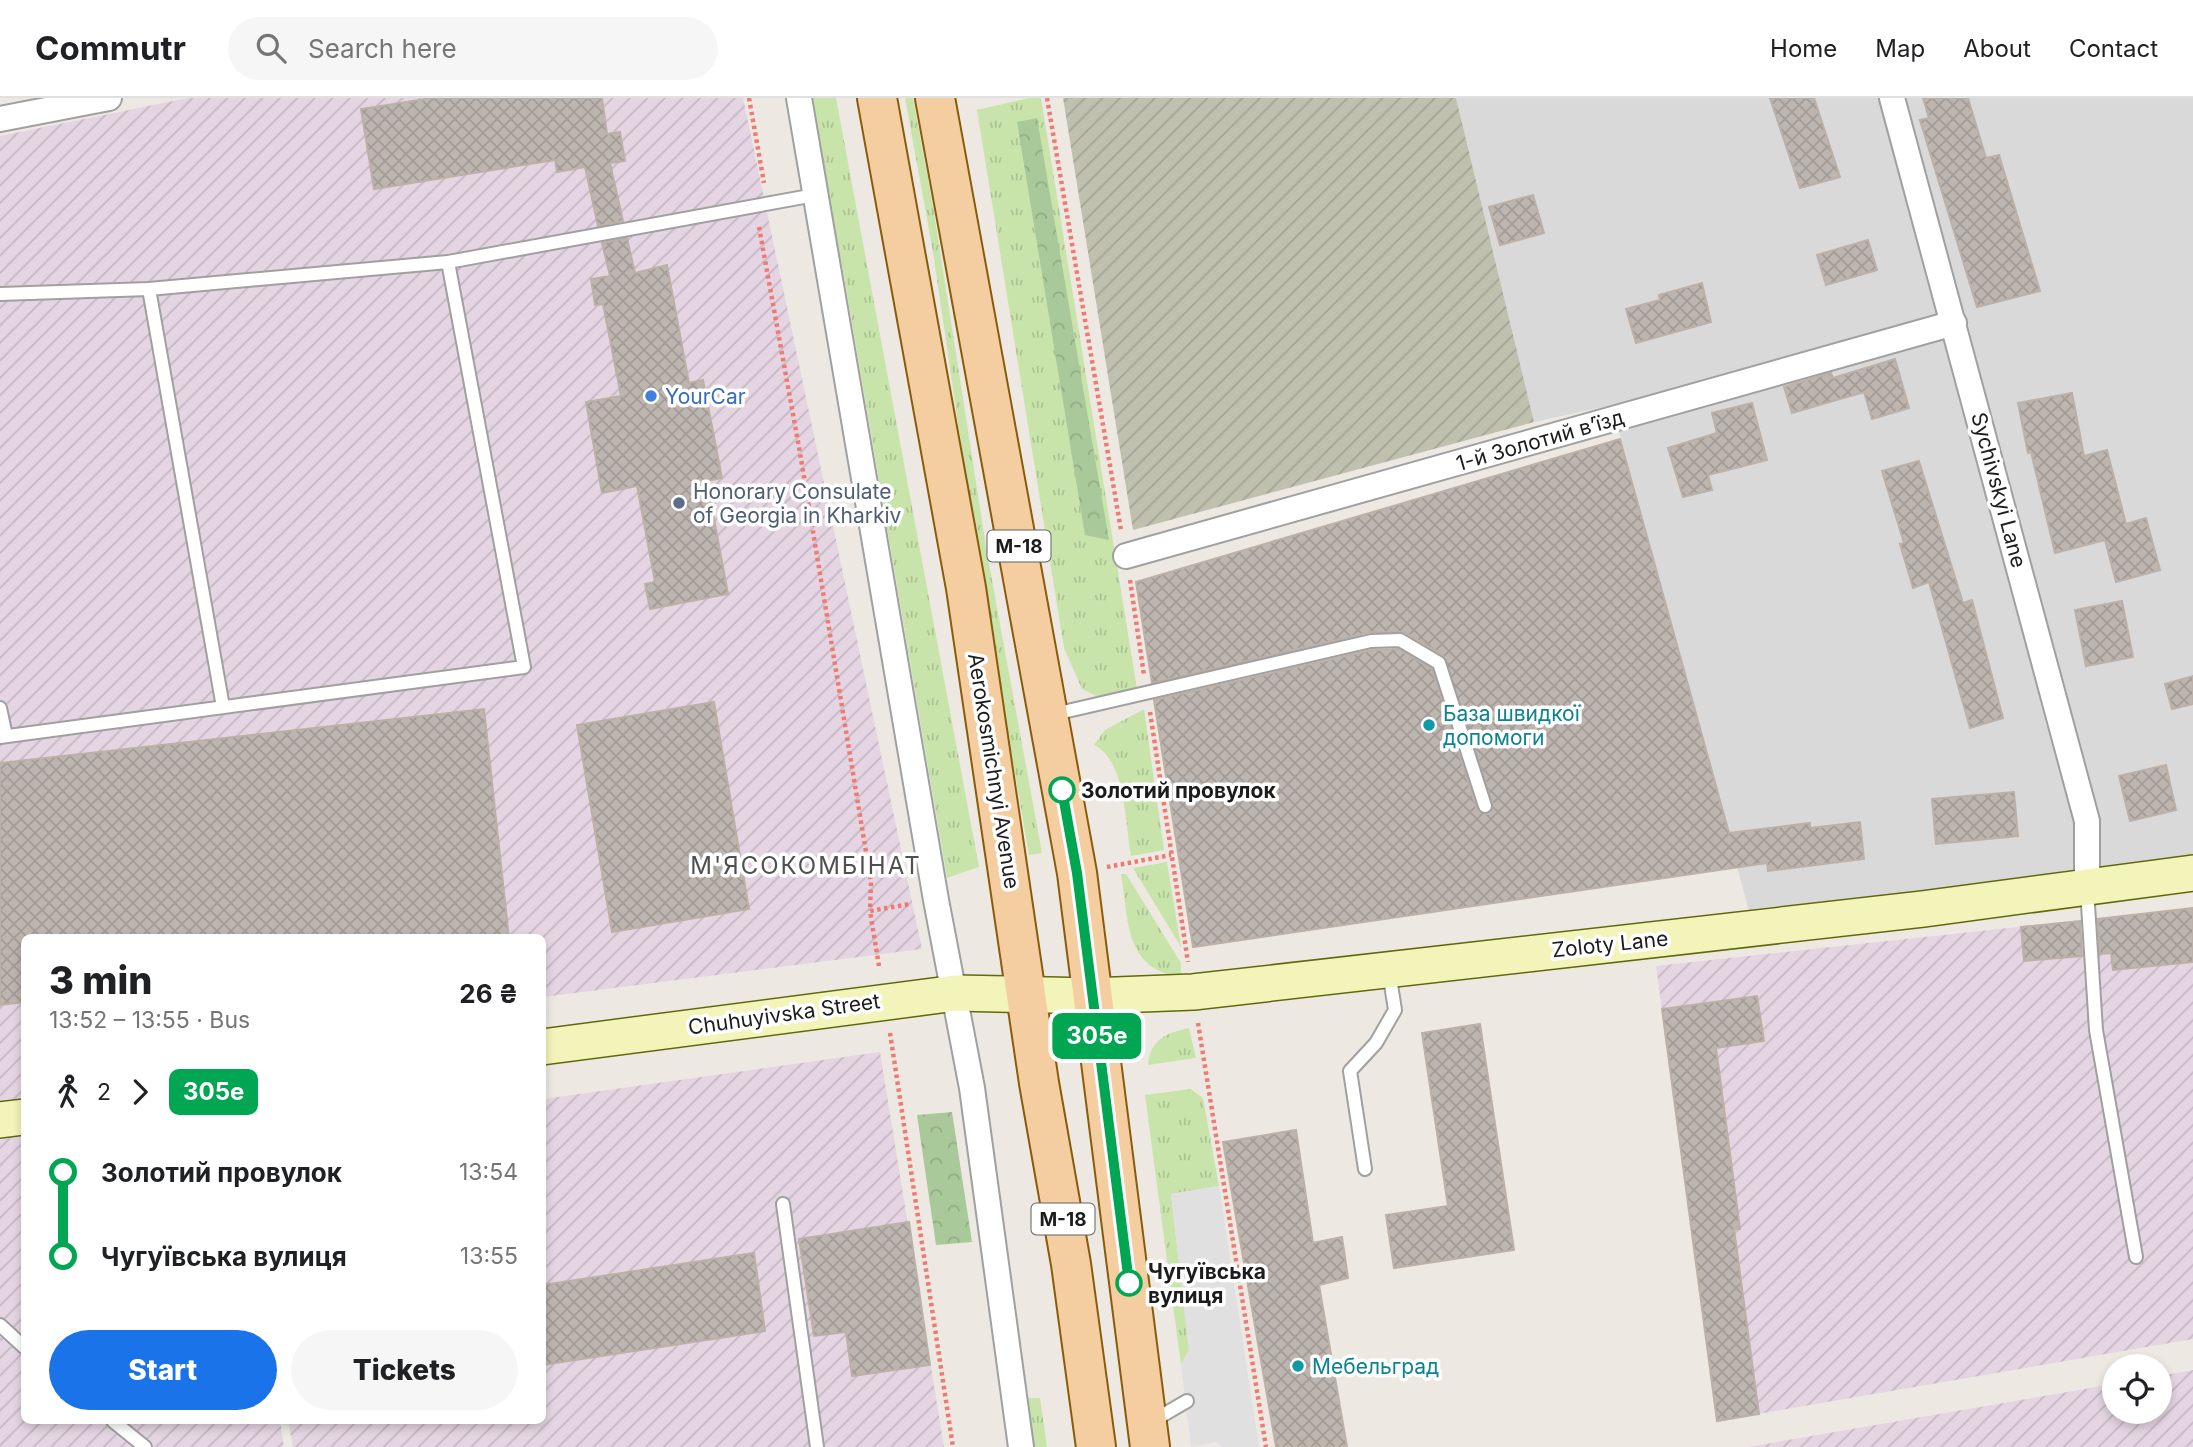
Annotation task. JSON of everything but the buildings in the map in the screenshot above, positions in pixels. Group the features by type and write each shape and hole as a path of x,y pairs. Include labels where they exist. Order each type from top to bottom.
{"main road":[{"name":"Aerokosmichnyi Avenue","path":"877,98 966,588 1026,993 1071,1264 1096,1447"},
{"name":"М-18","path":"935,98 1077,873 1149,1435"},
{"name":"Zoloty Lane","path":"1026,993 1091,996 1193,992 1923,909 2087,885 2193,873"},
{"name":"Chuhuyivska Street","path":"546,1046 956,993 1026,993"},
{"path":"0,1120 21,1117"}],"street":[{"path":"0,118 109,98"},
{"path":"799,98 936,900 956,993 972,1088 1021,1447"},
{"name":"Sychivskyi Lane","path":"1892,98 2087,821 2087,885"},
{"name":"1-й Золотий в’їзд","path":"1126,556 1954,323"}],"lane":[{"path":"0,293 149,289 448,262 815,195"},
{"path":"0,708 3,737 524,667 448,262"},
{"path":"149,289 223,707"},
{"path":"1050,715 1371,640 1400,640 1439,663 1485,806"},
{"path":"2087,885 2096,1030 2136,1257"},
{"path":"1366,1169 1350,1071 1376,1043 1395,1010 1388,968"},
{"path":"783,1204 817,1447"},
{"path":"0,1325 21,1344"},
{"path":"1149,1435 1187,1401"},
{"path":"117,1424 145,1447"}],"path":[{"path":"749,98 764,181 758,227 800,453 871,883 870,911 879,966"},
{"path":"1047,98 1126,556"},
{"path":"1106,867 1171,855"},
{"path":"870,911 921,902"},
{"path":"889,1029 953,1447"}],"shaded area":[{"path":"188,98 743,98 922,949 546,997 546,934 21,934 21,1424 280,1424 284,1447 0,1447 0,136"},
{"path":"1063,98 1456,98 1534,422 1133,530"},
{"path":"1456,98 2193,98 2193,860 1750,915 1612,405 1534,422"},
{"path":"2193,908 2193,1339 1717,1421 1656,966"},
{"path":"880,1052 944,1447 293,1447 289,1424 546,1424 546,1099"},
{"path":"1219,1186 1259,1447 1223,1447 1216,1442 1191,1447 1181,1365 1189,1350 1171,1194"},
{"path":"2193,1370 2193,1447 1748,1447 2102,1386 2102,1424 2172,1424 2172,1374"}],"green space":[{"path":"808,98 836,98 979,867 947,878 844,276"},
{"path":"905,98 913,98 934,212 987,553 1042,853 1029,855 979,566 933,252"},
{"path":"1029,98 1041,98 1137,689 1100,698 1082,689 1064,648 977,110"},
{"path":"1037,118 1109,540 1085,535 1017,122"},
{"path":"1144,709 1164,850 1131,856 1118,778 1105,753 1094,745 1105,730"},
{"path":"1167,862 1181,947 1133,868"},
{"path":"1121,874 1126,874 1181,963 1181,977 1162,972 1149,964 1139,953 1128,925"},
{"path":"1189,1028 1196,1058 1148,1065 1149,1056 1156,1043 1167,1035"},
{"path":"1191,1089 1203,1098 1219,1186 1171,1194 1189,1350 1181,1365 1145,1095"},
{"path":"952,1112 972,1242 936,1245 917,1115"},
{"path":"1022,1398 1040,1398 1047,1447 1029,1447"}],"bus line":[{"name":"305e","path":"1062,790 1077,873 1129,1283"}],"place":[{"name":"YourCar","path":"651,396"},
{"name":"Honorary Consulate of Georgia in Kharkiv","path":"679,503"},
{"name":"База швидкої допомоги","path":"1429,725"},
{"name":"Золотий провулок","path":"1062,790"},
{"name":"Чугуївська вулиця","path":"1129,1283"},
{"name":"Мебельград","path":"1298,1366"}],"district":[{"name":"М'ЯСОКОМБІНАТ","path":"806,865"}]}
